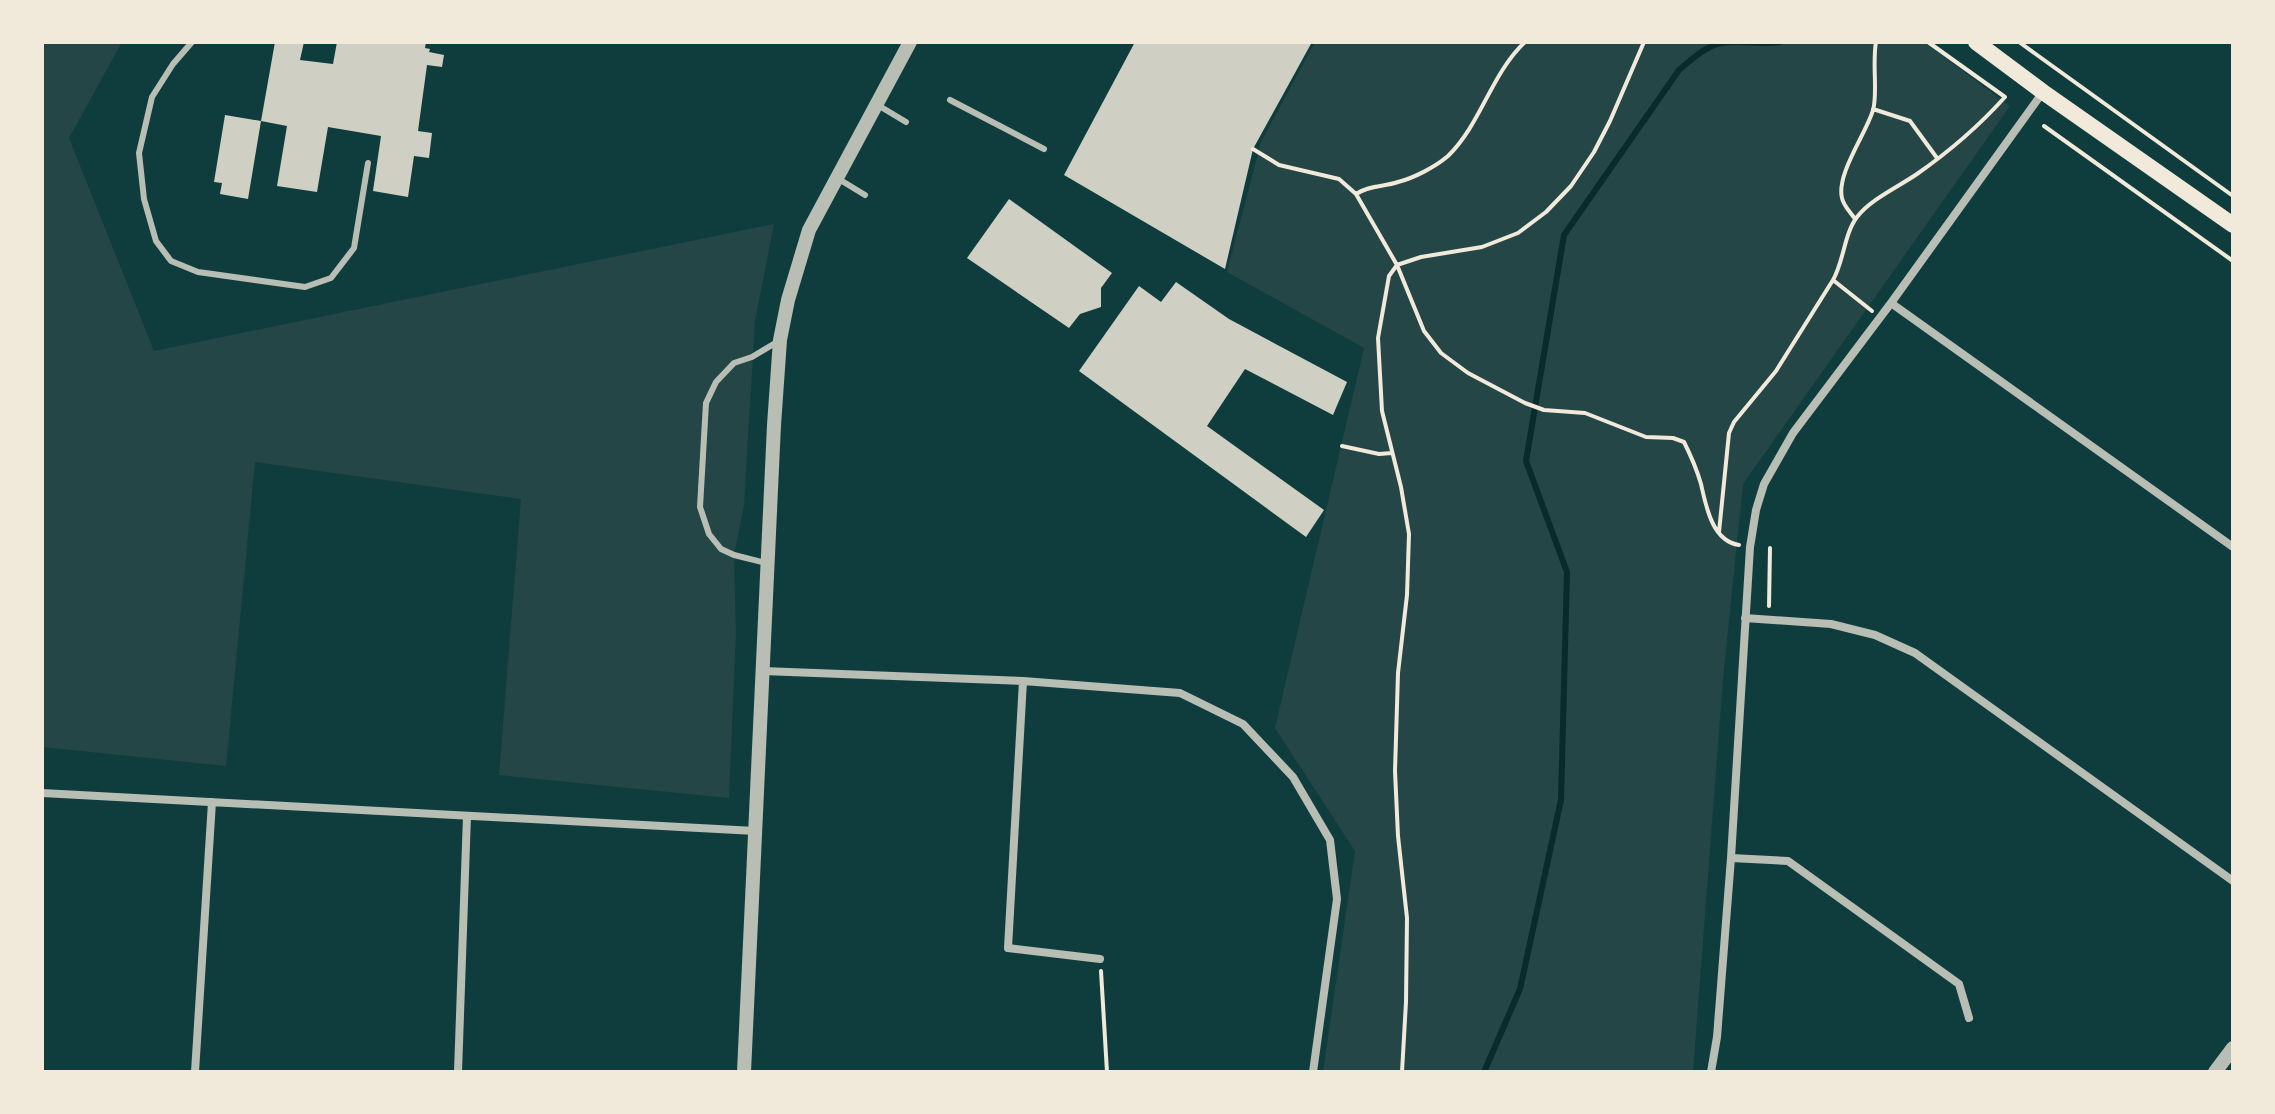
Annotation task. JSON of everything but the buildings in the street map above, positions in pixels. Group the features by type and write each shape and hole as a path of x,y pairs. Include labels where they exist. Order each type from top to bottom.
{"main road":[{"path":"1976,42 2233,225"}],"street":[{"path":"744,1072 780,340 809,230 910,42"},
{"path":"1711,1072 1717,1037 1731,858 1750,547 1764,484 1793,433 2043,92"},
{"path":"1891,303 2233,547"},
{"path":"1745,618 1831,624 1875,635 1915,653 2233,881"},
{"path":"763,671 1023,681 1180,693 1243,724 1293,777 1330,840 1337,899 1313,1072"},
{"path":"1023,681 1008,948 1100,959"},
{"path":"42,793 755,831"},
{"path":"195,1072 212,802"},
{"path":"458,1072 467,816"},
{"path":"1731,858 1788,861 1959,984 1969,1018"},
{"path":"2215,1072 2233,1048"}],"lane":[{"path":"192,42 173,64 152,97 139,153 144,199 156,241 171,261 198,272 305,287 331,278 354,248 368,163"},
{"path":"950,100 1044,149"},
{"path":"876,104 906,122"},
{"path":"835,177 865,195"},
{"path":"769,564 721,549 709,534 700,507 706,403 716,382 734,363 752,357 780,340"}],"path":[{"path":"1356,194 1368,187 1399,182 1446,157 1461,140 1501,68 1525,42"},
{"path":"1402,1072 1407,918 1395,771 1398,673 1407,595 1409,534 1382,411 1378,338 1389,276 1397,265 1421,257 1482,247 1518,233 1546,212 1571,186 1594,152 1644,42"},
{"path":"1855,219 1841,198 1855,146 1873,109 1872,60 1876,42"},
{"path":"1719,534 1729,433 1734,422 1776,371 1833,280 1841,265 1855,219 1867,207 1950,151 2005,97 1928,42"},
{"path":"2019,42 2233,196"},
{"path":"1873,109 1910,121 1937,158"},
{"path":"2044,126 2233,261"},
{"path":"1253,149 1279,165 1339,179 1356,194 1397,265 1424,331 1441,353 1468,373 1544,410 1585,413 1646,437 1673,438 1684,442 1701,484 1705,505 1719,534 1732,544"},
{"path":"1833,280 1880,317"},
{"path":"1342,446 1379,454 1392,453"},
{"path":"1768,620 1770,548"},
{"path":"1100,959 1107,1072"}],"shaded area":[{"path":"42,42 122,42 69,138 154,351 774,224 755,321 744,505 734,555 736,633 729,798 499,775 521,499 255,462 226,766 42,747"},
{"path":"1315,42 1924,42 2010,106 1743,484 1723,679 1693,1072 1323,1072 1355,851 1275,728 1364,348 1227,272 1261,142"}],"waterway":[{"path":"1484,1072 1520,989 1561,800 1567,572 1526,461 1564,235 1679,70 1716,45 1780,42"}]}
